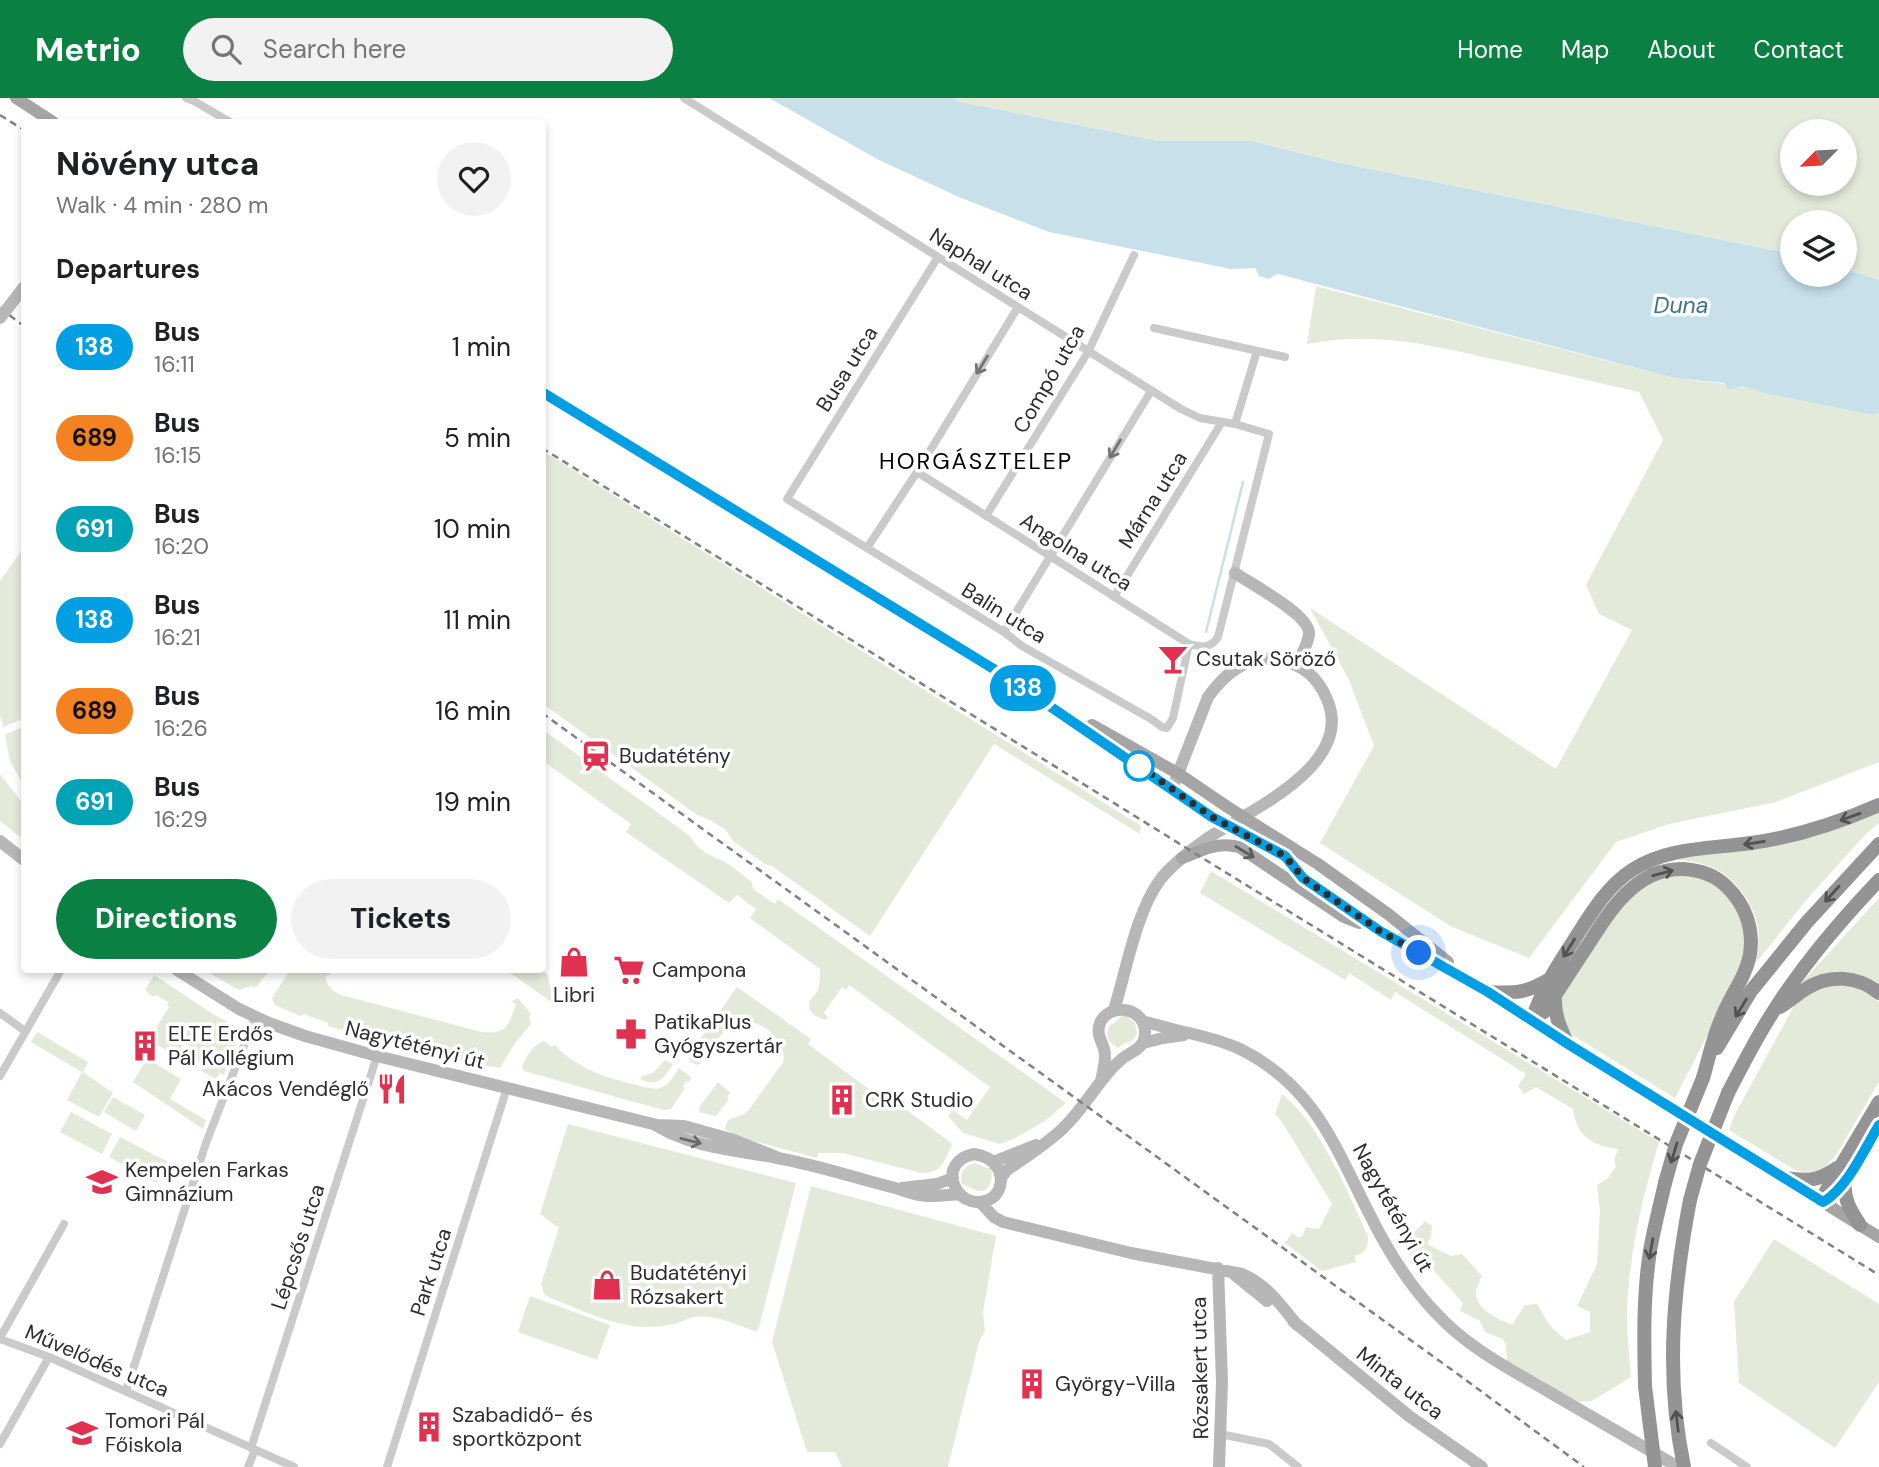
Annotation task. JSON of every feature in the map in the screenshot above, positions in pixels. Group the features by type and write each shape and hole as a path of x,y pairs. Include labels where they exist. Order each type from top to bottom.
{"highway":[{"path":"1532,1020 1549,979 1605,895 1617,881 1647,861 1683,851 1784,838 1832,824 1879,805"},
{"path":"1656,1467 1645,1386 1647,1278 1650,1249 1676,1144 1714,1054 1751,991 1807,922 1879,844"},
{"path":"1532,1020 1544,1012 1609,912 1637,884 1665,871 1678,869 1710,875 1736,896 1743,907 1751,934 1750,955 1745,971 1722,1017 1703,1078"},
{"path":"1684,1467 1676,1420 1673,1374 1675,1289 1689,1200 1700,1164 1728,1093 1773,1011 1808,961 1879,880"},
{"path":"1773,1011 1806,989 1832,979 1841,978 1863,983 1879,993"},
{"path":"1483,989 1523,992 1549,979"},
{"path":"1555,996 1555,1014 1568,1044"},
{"path":"1823,1202 1826,1191 1879,1102"},
{"path":"1823,1202 1834,1196 1845,1182 1879,1125"},
{"path":"1784,1178 1817,1180 1841,1166"},
{"path":"1845,1182 1847,1202 1860,1224"}],"main road":[{"path":"16,98 48,119"},
{"path":"0,318 21,290"},
{"path":"546,394 1010,679 1179,774 1318,864 1388,914 1483,989"},
{"path":"1235,573 1296,612 1308,625 1310,632 1297,665"},
{"path":"1114,1010 1139,923 1160,880 1182,858 1207,839 1287,788 1310,769 1318,758 1330,733 1331,713 1328,701 1315,679 1297,665 1268,658 1234,668 1208,698 1172,789"},
{"path":"1010,679 1212,817 1285,856 1303,878 1380,931 1483,989 1879,1237"},
{"path":"0,841 21,858"},
{"path":"1182,858 1216,845 1239,847 1344,917 1380,931"},
{"name":"Nagytétényi út","path":"182,973 255,1017 305,1036 657,1125 684,1126 734,1140 779,1158 916,1195 931,1197 960,1194 980,1202 994,1217 1003,1222 1146,1256 1218,1268"},
{"path":"1126,973 1127,994 1132,1012"},
{"path":"980,1202 994,1196 1007,1170 1058,1133 1077,1114 1101,1080 1125,1056 1143,1043 1145,1028 1142,1021 1126,1009 1114,1010 1104,1017 1099,1028 1100,1041 1104,1048 1117,1056 1125,1056"},
{"name":"Nagytétényi út","path":"1142,1021 1217,1040 1238,1048 1272,1069 1297,1090 1325,1126 1371,1218 1396,1261 1449,1327 1505,1366 1678,1467"},
{"name":"Nagytétényi út","path":"1143,1043 1189,1034"},
{"path":"1101,1080 1104,1048"},
{"path":"993,1161 1047,1141"},
{"path":"960,1194 955,1187 953,1170 956,1163 967,1155 982,1155 993,1161 1001,1178"},
{"name":"Nagytétényi út","path":"899,1189 937,1184 953,1178"},
{"name":"Nagytétényi út","path":"994,1196 1001,1211 1024,1227"},
{"name":"Minta utca","path":"1218,1268 1253,1278 1279,1302 1297,1325 1409,1416 1482,1467"},
{"name":"Rózsakert utca","path":"1218,1268 1222,1371 1219,1467"}],"street":[{"path":"186,98 225,119"},
{"name":"Naphal utca","path":"684,98 1181,409 1200,418 1236,424 1269,434 1235,573"},
{"name":"Compó utca","path":"986,516 1088,352 1134,255"},
{"name":"Busa utca","path":"787,499 938,257"},
{"path":"867,548 1018,307"},
{"path":"1154,328 1285,358"},
{"path":"1236,424 1257,351"},
{"path":"1004,632 1151,391"},
{"name":"Márna utca","path":"1114,597 1222,422"},
{"name":"Angolna utca","path":"917,472 1189,644"},
{"name":"Balin utca","path":"787,499 1004,632 1022,646 1162,727 1167,727 1173,718 1189,644"},
{"path":"1189,644 1208,647 1214,644 1235,573"},
{"path":"0,1076 59,973"},
{"path":"0,1013 25,1031"},
{"path":"127,1391 206,1143 255,1017"},
{"name":"Lépcsős utca","path":"248,1467 377,1056"},
{"name":"Park utca","path":"387,1467 507,1088"},
{"path":"0,1338 64,1224"},
{"name":"Művelődés utca","path":"0,1338 127,1391 294,1467"},
{"path":"0,1444 49,1357"},
{"path":"1220,1434 1269,1444 1298,1467"},
{"path":"1711,1443 1747,1467"}],"green space":[{"path":"952,98 1879,98 1879,280 1857,273 1857,210 1780,210 1780,252 1345,164 1252,141 1159,141 960,102"},
{"path":"1316,286 1674,378 1741,386 1763,393 1873,415 1879,413 1879,762 1776,802 1669,824 1616,842 1529,958 1452,927 1320,843 1374,746 1349,680 1310,608 1556,769 1632,630 1599,614 1586,585 1663,440 1639,392 1423,344 1355,339 1307,344"},
{"path":"546,453 1141,826 1140,834 994,744 870,936 733,841 726,830 697,815 546,706"},
{"path":"21,551 21,719 3,727 0,715 0,581"},
{"path":"21,727 21,781 10,761 5,735"},
{"path":"546,732 690,836 704,852 734,868 752,882 753,889 775,904 778,899 1066,1103 1045,1121 1000,1144 963,1133 948,1116 953,1110 967,1120 990,1087 849,985 846,990 842,987 824,1013 828,1017 826,1020 813,1014 809,1005 818,989 820,969 750,918 756,909 737,895 729,903 626,832 631,824 546,763"},
{"path":"0,774 21,801 21,838 0,821"},
{"path":"1879,811 1879,823 1807,899 1756,963 1759,939 1757,924 1751,906 1740,889 1717,870 1701,863 1676,859 1708,854"},
{"path":"1211,871 1659,1142 1642,1205 1630,1269 1627,1312 1631,1377 1592,1401 1574,1402 1507,1362 1503,1339 1485,1332 1480,1321 1460,1311 1463,1303 1428,1264 1410,1258 1411,1246 1415,1242 1414,1233 1425,1221 1432,1226 1427,1244 1451,1256 1462,1254 1482,1276 1476,1292 1477,1298 1479,1304 1489,1313 1512,1325 1525,1305 1537,1304 1550,1326 1566,1340 1590,1332 1590,1312 1577,1306 1597,1264 1600,1211 1597,1185 1608,1178 1616,1167 1614,1160 1618,1149 1587,1138 1578,1126 1573,1109 1536,1087 1524,1094 1518,1086 1526,1074 1395,992 1391,1000 1349,973 1345,980 1200,893"},
{"path":"1674,875 1700,876 1712,883 1732,903 1743,923 1745,933 1744,954 1738,976 1675,1098 1574,1036 1562,1023 1560,1015 1562,995 1621,907 1637,891"},
{"path":"1879,898 1879,986 1861,977 1838,971 1802,982"},
{"path":"209,973 268,973 256,987 239,990"},
{"path":"288,973 330,973 325,976 327,983 341,995 482,1032 497,1032 506,1027 516,1004 511,1002 517,998 531,1014 531,1024 515,1043 500,1068 463,1062 328,1026 328,1023 304,1014 300,1016 275,1005 272,998"},
{"path":"510,973 548,974 553,1003"},
{"path":"154,975 241,1029 224,1075 220,1073 216,1079 201,1071 204,1065 193,1058 197,1050 184,1043 176,1056 147,1039 169,1007 168,1002 155,995 153,997 145,990"},
{"path":"1833,985 1858,989 1879,1002 1879,1082 1836,1155 1825,1168 1808,1173 1795,1170 1729,1130 1796,999"},
{"path":"737,987 811,1039 808,1044 886,1102 890,1098 950,1142 952,1145 938,1169 921,1173 842,1153 818,1153 817,1158 728,1134 729,1131 724,1130 728,1120 748,1111 783,1062 784,1054 781,1045 769,1031 753,1022 745,1021 731,1026 716,1041 700,1064 696,1065 690,1061 691,1052"},
{"path":"1122,1015 1135,1023 1137,1034 1133,1040 1118,1048 1109,1041 1107,1034 1110,1025"},
{"path":"37,1032 88,1062 83,1072 113,1093 99,1117 67,1100 82,1072 31,1042"},
{"path":"544,1041 551,1047 555,1045 572,1060 591,1070 643,1087 663,1087 679,1068 691,1079 686,1081 683,1086 685,1088 671,1109 664,1110 524,1071 522,1067 528,1055 536,1045"},
{"path":"148,1052 156,1056 153,1062 181,1079 170,1099 206,1120 203,1129 133,1082"},
{"path":"665,1060 673,1064 660,1080 651,1082 640,1079 653,1073"},
{"path":"718,1082 732,1094 727,1097 729,1099 716,1116 699,1112 700,1106"},
{"path":"1282,1094 1296,1107 1321,1141 1368,1236 1366,1249 1355,1256 1356,1262 1322,1271 1285,1243 1292,1233 1302,1237 1306,1227 1319,1229 1332,1204 1275,1114"},
{"path":"113,1097 145,1115 136,1131 104,1112"},
{"path":"71,1112 112,1134 102,1154 60,1132"},
{"path":"568,1124 796,1183 757,1332 702,1316 663,1326 621,1324 544,1294 541,1284 559,1228 540,1214"},
{"path":"120,1137 168,1162 157,1183 109,1157"},
{"path":"974,1163 991,1168 990,1183 983,1191 962,1184 963,1170"},
{"path":"811,1186 996,1236 983,1312 985,1331 979,1342 948,1467 842,1467 835,1452 807,1452 772,1342"},
{"path":"1774,1239 1879,1304 1879,1382 1835,1448 1739,1383 1734,1302"},
{"path":"530,1296 610,1325 597,1360 518,1332"}],"water":[{"name":"Duna","path":"769,98 952,98 960,102 1159,141 1252,141 1345,164 1780,252 1780,287 1857,287 1857,273 1879,280 1879,413 1873,415 1763,393 1742,386 1728,389 1724,383 1674,378 1278,274 1268,279 1259,276 1255,268 1231,269 1049,232 961,198 879,160"}],"waterway":[{"path":"1206,632 1243,482"}],"railway":[{"path":"0,115 21,128"},
{"path":"0,308 21,324"},
{"path":"546,450 1879,1275"},
{"path":"546,716 1584,1467"}],"bus line":[{"name":"138","path":"546,394 1010,679 1212,817 1285,856 1303,878 1380,931 1488,992 1823,1202 1834,1196 1845,1182 1879,1125"}],"place":[{"name":"Csutak Söröző","path":"1173,659"},
{"name":"Budatétény","path":"596,756"},
{"name":"Libri","path":"574,962"},
{"name":"Campona","path":"629,970"},
{"name":"PatikaPlus Gyógyszertár","path":"631,1034"},
{"name":"ELTE Erdős Pál Kollégium","path":"145,1046"},
{"name":"Akácos Vendéglő","path":"392,1089"},
{"name":"CRK Studio","path":"842,1100"},
{"name":"Kempelen Farkas Gimnázium","path":"102,1182"},
{"name":"Budatétényi Rózsakert","path":"607,1285"},
{"name":"György-Villa","path":"1032,1384"},
{"name":"Szabadidő- és sportközpont","path":"429,1427"},
{"name":"Tomori Pál Főiskola","path":"82,1433"}],"district":[{"name":"HORGÁSZTELEP","path":"976,461"}],"route":[{"path":"1139,766 1135,763 1212,817 1285,856 1303,878 1380,931 1419,953"}]}
